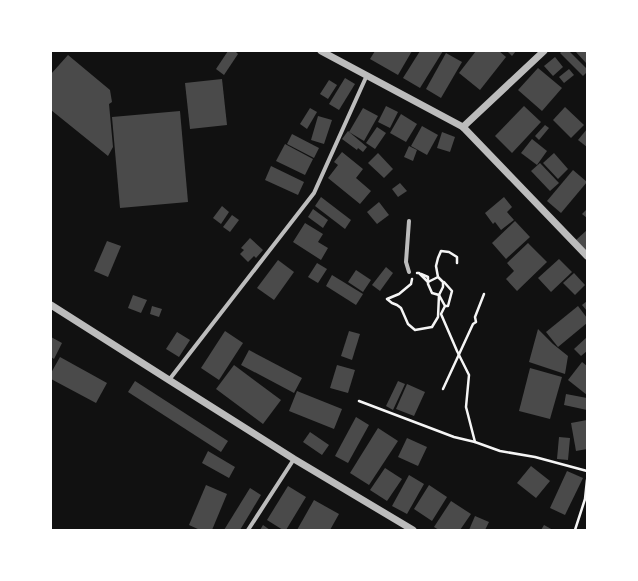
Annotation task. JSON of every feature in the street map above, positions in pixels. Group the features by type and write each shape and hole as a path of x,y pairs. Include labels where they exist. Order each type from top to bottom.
{"street":[{"path":"321,51 463,127 587,256"},
{"path":"463,127 544,51"},
{"path":"169,380 314,193 367,75"},
{"path":"409,221 406,262 409,272"},
{"path":"51,305 294,459 413,530"},
{"path":"248,530 294,459"}],"path":[{"path":"457,263 457,257 449,252 442,251 436,266 438,277 452,292 448,306 445,306 441,314 469,375 466,407 474,442"},
{"path":"409,272 419,273 428,277 428,282 432,293 439,295 445,306"},
{"path":"419,273 413,274 411,284 406,287 406,289 387,299 400,308 408,324 415,330 432,328 438,317 439,295 444,282"},
{"path":"428,282 438,277"},
{"path":"443,389 473,324 476,322 475,317 484,294"},
{"path":"359,401 454,437 474,442 500,452 535,457 587,472"},
{"path":"575,530 585,499 587,480"}],"building":[{"path":"228,51 235,51 238,54 224,75 216,69"},
{"path":"375,51 412,51 398,75 370,59"},
{"path":"420,51 443,51 420,88 403,78"},
{"path":"476,51 499,51 506,57 480,90 459,73"},
{"path":"507,51 516,51 512,56"},
{"path":"562,51 569,51 587,69 587,72 583,76 560,53"},
{"path":"575,51 587,51 587,64"},
{"path":"446,53 462,62 441,98 426,89"},
{"path":"68,55 110,90 112,102 109,104 113,147 108,156 51,110 51,74"},
{"path":"555,57 563,67 553,76 544,66"},
{"path":"538,68 562,88 542,111 518,90"},
{"path":"569,69 574,75 564,83 559,77"},
{"path":"345,78 355,84 339,110 329,104"},
{"path":"222,79 227,125 190,129 185,83"},
{"path":"329,80 337,85 328,99 320,94"},
{"path":"386,106 398,112 390,128 378,122"},
{"path":"524,106 541,122 512,153 495,136"},
{"path":"565,107 584,125 571,138 553,120"},
{"path":"310,108 317,112 307,129 300,124"},
{"path":"363,108 378,116 364,141 349,132"},
{"path":"180,111 188,202 120,208 112,117"},
{"path":"401,114 417,124 406,142 390,133"},
{"path":"318,116 332,120 324,144 311,140"},
{"path":"545,125 549,128 539,140 535,136"},
{"path":"422,126 438,135 427,155 411,146"},
{"path":"377,127 386,133 375,149 366,143"},
{"path":"587,129 587,147 578,140"},
{"path":"348,131 367,147 363,152 358,148 357,150 342,139"},
{"path":"442,132 455,137 450,152 437,148"},
{"path":"292,134 319,148 314,158 287,144"},
{"path":"532,139 547,151 537,165 521,153"},
{"path":"285,144 313,159 305,175 276,161"},
{"path":"409,146 417,150 413,161 404,157"},
{"path":"342,152 363,169 356,178 371,191 360,204 328,178 338,165 334,162"},
{"path":"378,153 393,169 384,178 368,163"},
{"path":"554,153 568,169 558,179 543,163"},
{"path":"540,163 559,183 550,191 531,171"},
{"path":"271,166 304,182 298,195 265,180"},
{"path":"573,170 587,182 561,213 547,201"},
{"path":"400,183 407,191 398,197 392,189"},
{"path":"321,197 351,220 345,229 315,206"},
{"path":"504,197 512,207 507,212 514,220 501,230 495,222 493,224 485,213"},
{"path":"379,202 389,215 377,224 367,212"},
{"path":"222,206 229,212 221,224 213,218"},
{"path":"313,209 328,220 323,228 308,217"},
{"path":"587,209 587,218 582,214"},
{"path":"232,215 239,220 230,232 223,227"},
{"path":"515,221 530,237 506,259 492,243"},
{"path":"305,223 323,234 318,242 328,248 321,260 293,242"},
{"path":"587,230 587,251 576,240"},
{"path":"250,238 263,250 256,258 254,256 248,262 240,254 244,250 241,248"},
{"path":"107,241 121,246 108,277 94,271"},
{"path":"528,243 547,262 517,291 506,279 514,271 507,263"},
{"path":"559,259 572,272 551,292 538,278"},
{"path":"278,260 294,272 274,300 257,288"},
{"path":"317,263 327,269 318,283 308,277"},
{"path":"386,267 393,273 380,291 372,285"},
{"path":"356,270 371,280 363,292 348,282"},
{"path":"574,273 585,285 575,295 563,283"},
{"path":"332,275 363,294 356,305 326,286"},
{"path":"133,295 147,300 141,313 128,308"},
{"path":"587,301 587,311 582,305"},
{"path":"152,306 162,309 159,317 150,314"},
{"path":"578,306 587,318 587,323 558,347 546,332"},
{"path":"538,329 568,356 565,374 529,362"},
{"path":"225,331 243,343 219,380 201,368"},
{"path":"349,331 360,334 352,360 341,356"},
{"path":"177,332 190,340 179,357 166,349"},
{"path":"51,337 62,343 54,359 51,357"},
{"path":"587,337 587,351 581,356 574,349"},
{"path":"249,350 302,378 294,393 241,365"},
{"path":"60,357 107,383 96,403 51,379 51,373"},
{"path":"582,362 587,366 587,395 568,380"},
{"path":"234,365 281,400 263,424 216,389"},
{"path":"337,365 355,370 348,393 330,388"},
{"path":"530,368 562,377 550,419 519,411"},
{"path":"135,381 228,441 221,452 128,392"},
{"path":"398,381 405,384 393,410 386,406"},
{"path":"407,384 425,392 414,416 396,409"},
{"path":"297,391 342,409 334,429 289,411"},
{"path":"566,394 587,398 587,410 564,405"},
{"path":"356,417 369,425 348,463 335,456"},
{"path":"587,420 587,449 576,451 571,423"},
{"path":"378,428 398,441 369,485 350,473"},
{"path":"310,432 329,445 322,455 303,442"},
{"path":"559,437 570,438 568,460 557,459"},
{"path":"407,438 427,447 418,466 398,457"},
{"path":"208,451 235,467 229,478 202,463"},
{"path":"531,466 550,481 536,498 517,483"},
{"path":"385,468 402,479 387,501 370,490"},
{"path":"567,471 583,478 565,515 550,508"},
{"path":"409,475 424,484 407,514 392,506"},
{"path":"206,485 227,494 212,530 200,530 189,525"},
{"path":"429,485 447,497 432,521 414,509"},
{"path":"288,486 306,497 286,530 283,530 267,520"},
{"path":"250,488 261,495 240,530 224,530"},
{"path":"314,500 339,514 330,530 297,530"},
{"path":"451,501 471,514 460,530 439,530 434,527"},
{"path":"475,516 489,522 485,530 469,530"},
{"path":"263,525 270,530 260,530"},
{"path":"544,525 553,530 541,530"}]}
